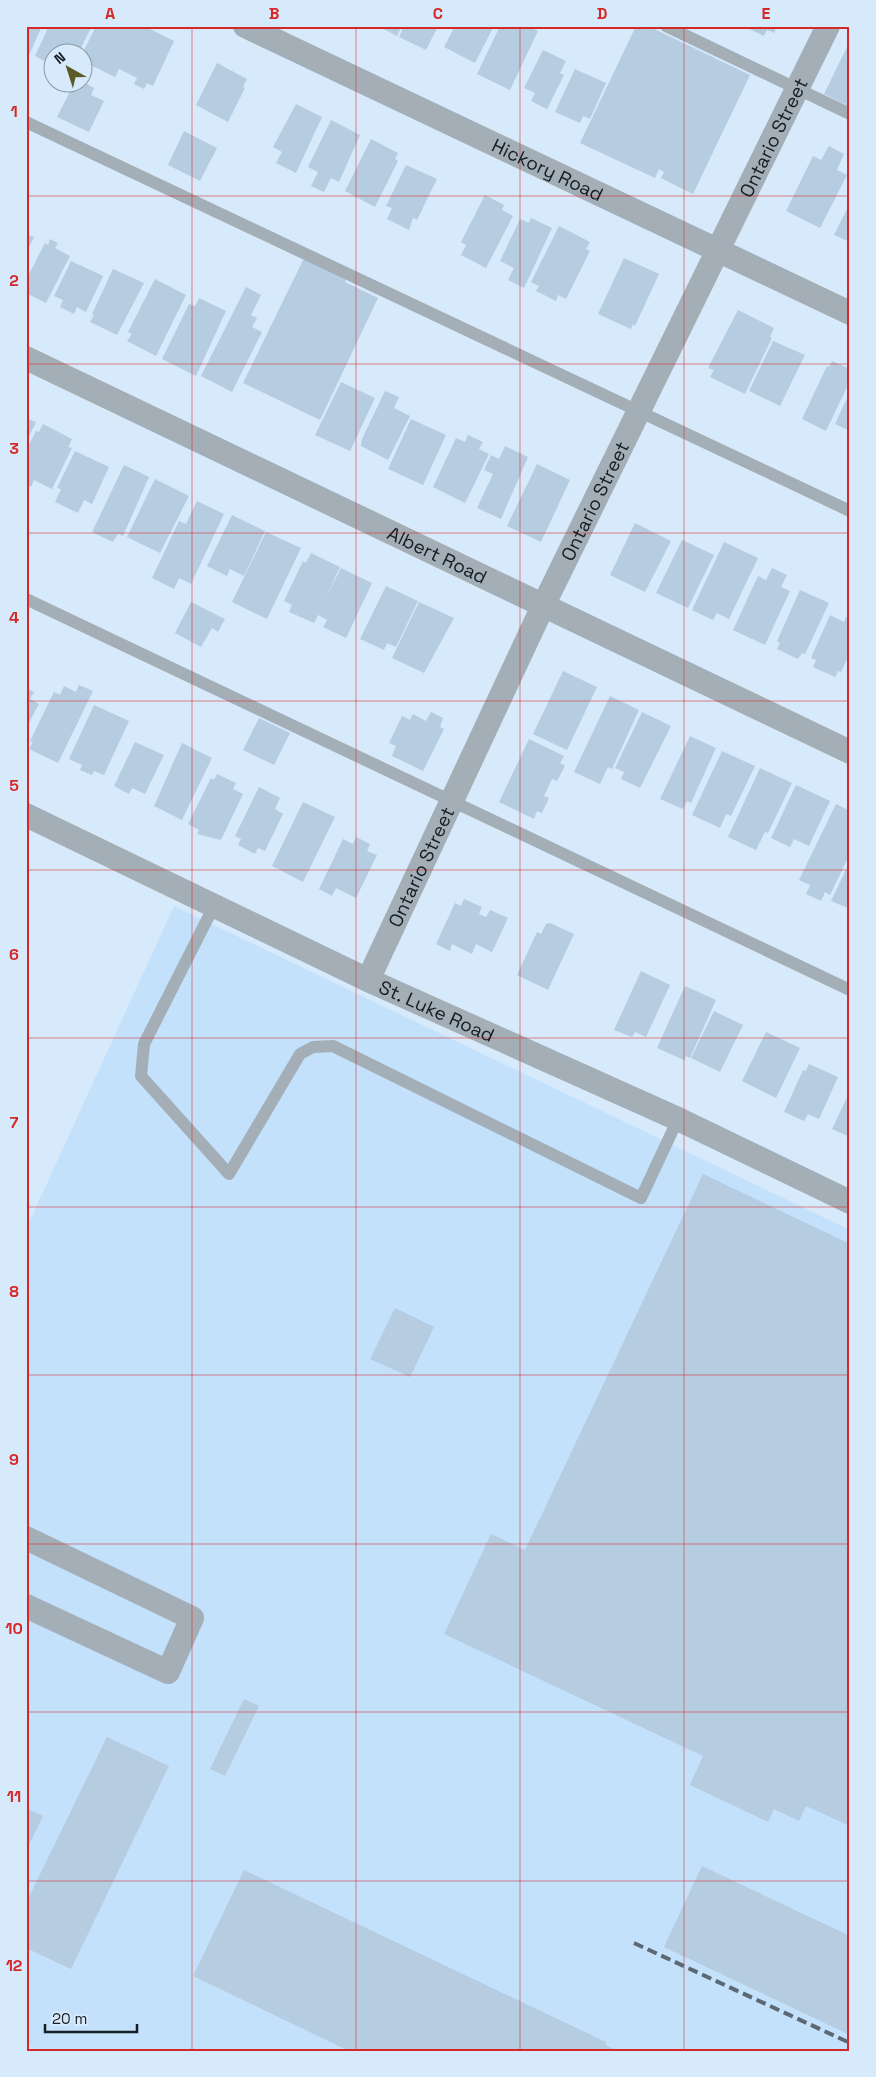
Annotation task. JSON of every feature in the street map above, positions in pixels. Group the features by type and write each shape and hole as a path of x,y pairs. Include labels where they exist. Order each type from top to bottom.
{"street":[{"name":"Hickory Road","path":"245,26 850,313"},
{"name":"Ontario Street","path":"368,980 453,802 543,606 828,26"},
{"name":"Albert Road","path":"26,358 850,752"},
{"name":"St. Luke Road","path":"26,815 368,980 678,1120 850,1202"},
{"path":"26,1538 192,1618 168,1672 26,1606"}],"lane":[{"path":"666,26 850,114"},
{"path":"26,122 850,510"},
{"path":"26,599 850,990"},
{"path":"214,906 144,1044 141,1076 229,1174 300,1054 313,1047 333,1046 641,1198 678,1120"}],"shaded area":[{"path":"174,906 850,1230 850,2051 39,2051 26,2045 26,1229"}],"building":[{"path":"26,26 42,26 29,55 26,54"},
{"path":"49,26 92,26 84,42 42,42 42,60 35,56"},
{"path":"96,26 144,26 174,41 153,86 147,83 144,89 134,84 137,78 119,69 115,77 92,66 92,42 88,42"},
{"path":"378,26 402,26 397,36"},
{"path":"404,26 438,26 426,50 399,37"},
{"path":"455,26 494,26 475,63 444,47"},
{"path":"500,26 528,26 538,31 510,90 477,74"},
{"path":"636,26 648,26 750,75 693,194 661,178 664,172 659,169 655,178 580,143"},
{"path":"743,26 777,26 774,33 767,30 764,36"},
{"path":"850,41 850,107 824,94"},
{"path":"543,50 566,61 560,73 564,75 547,109 531,101 535,93 524,88"},
{"path":"217,63 247,79 243,87 245,88 228,122 196,105"},
{"path":"575,69 606,83 590,119 583,116 580,123 555,112"},
{"path":"92,87 94,88 91,95 104,101 89,132 57,117 70,92 92,92"},
{"path":"296,104 322,117 296,173 276,163 282,152 273,147"},
{"path":"331,120 360,135 339,182 331,178 324,192 311,186 318,172 308,167"},
{"path":"184,131 217,148 200,181 168,165"},
{"path":"371,139 398,153 395,159 398,161 375,207 345,191"},
{"path":"829,146 844,154 837,170 847,175 820,228 786,211 813,156 821,160"},
{"path":"406,165 437,179 417,220 413,218 409,230 387,219 392,208 386,206"},
{"path":"485,195 504,205 502,210 513,216 486,268 461,255 466,245 461,242"},
{"path":"850,203 850,242 834,235"},
{"path":"531,218 552,228 524,288 508,280 514,268 500,261 520,219 529,223"},
{"path":"559,226 590,242 586,249 590,251 566,299 558,295 556,301 536,291 539,286 531,282"},
{"path":"26,234 34,237 26,253"},
{"path":"50,239 58,243 55,248 70,256 46,303 26,293 26,280 45,243 48,245"},
{"path":"306,254 348,274 345,282 378,298 320,420 243,383"},
{"path":"624,258 659,274 635,326 633,324 631,329 598,314"},
{"path":"71,261 103,276 86,312 77,307 74,314 60,307 63,300 54,296"},
{"path":"113,269 144,283 117,335 90,322"},
{"path":"155,279 186,295 156,356 127,341 132,334 128,332"},
{"path":"246,287 261,295 251,315 257,318 252,327 262,332 232,392 201,376"},
{"path":"199,298 226,311 196,376 162,359 189,304 195,306"},
{"path":"738,310 774,328 770,337 772,338 745,394 710,377 714,370 708,368"},
{"path":"773,341 805,355 780,406 749,391"},
{"path":"832,361 850,369 850,381 826,431 802,419 827,366 829,367"},
{"path":"341,382 375,398 350,451 315,435"},
{"path":"385,391 399,397 394,408 410,416 388,460 361,446 362,439"},
{"path":"850,392 850,431 835,424"},
{"path":"26,418 36,422 26,442"},
{"path":"411,419 446,435 423,485 388,469"},
{"path":"43,424 72,439 68,447 72,448 52,489 34,480 31,487 26,484 26,451 36,431 39,432"},
{"path":"468,435 483,442 479,449 489,454 465,503 433,487 456,438 465,442"},
{"path":"505,446 528,457 501,519 477,508 493,474 484,470 491,455 499,459"},
{"path":"75,451 109,467 92,504 84,500 78,513 55,502 61,489 57,488"},
{"path":"537,464 570,480 541,542 507,526"},
{"path":"124,465 149,477 123,536 118,534 113,542 92,532"},
{"path":"155,479 189,496 160,553 127,537"},
{"path":"197,501 224,514 191,584 179,578 174,589 152,578 179,521 186,524"},
{"path":"232,515 265,531 244,576 230,569 227,576 207,566"},
{"path":"635,523 671,541 645,592 610,575"},
{"path":"266,532 301,548 267,619 232,602"},
{"path":"682,540 714,555 688,608 656,593"},
{"path":"724,542 758,558 729,619 717,613 713,620 692,610"},
{"path":"311,553 340,567 325,599 341,568 372,583 346,638 323,627 327,620 318,615 314,623 289,612 292,605 284,601 303,561 306,563"},
{"path":"772,568 787,575 781,587 790,591 765,645 733,630 758,576 766,580"},
{"path":"386,586 418,601 396,647 387,643 384,650 360,639"},
{"path":"800,590 829,603 805,654 802,653 798,659 777,649 780,643 777,641"},
{"path":"191,602 225,619 218,632 212,628 201,647 175,633"},
{"path":"419,602 454,618 424,673 392,658"},
{"path":"830,615 844,622 846,617 850,619 850,653 841,672 838,671 835,677 813,667 816,660 811,658"},
{"path":"563,671 597,687 567,750 533,734"},
{"path":"79,685 93,691 58,763 29,749 33,742 30,741 54,692 60,695 64,686 76,692"},
{"path":"26,688 34,692 30,699 39,704 26,728"},
{"path":"610,696 639,710 612,769 608,767 600,784 574,772"},
{"path":"94,705 129,721 104,775 94,771 92,775 80,770 82,765 69,759"},
{"path":"431,712 443,718 440,727 444,729 423,771 392,756 396,746 389,743 402,716 410,720 413,714 426,721"},
{"path":"642,712 671,726 640,788 621,779 624,772 615,768"},
{"path":"259,718 290,733 274,765 243,750"},
{"path":"690,736 716,748 691,803 687,801 683,809 660,799"},
{"path":"529,739 564,756 560,763 565,766 557,781 552,779 544,796 549,798 542,813 537,811 534,819 499,802"},
{"path":"135,742 164,755 145,794 132,788 129,794 114,786"},
{"path":"182,743 212,758 182,820 154,806"},
{"path":"722,751 755,766 731,816 726,814 720,828 692,815"},
{"path":"760,768 792,783 768,833 765,832 756,850 728,837"},
{"path":"217,774 236,783 233,789 243,794 221,840 197,834 199,830 188,824 211,778 214,780"},
{"path":"796,785 830,801 809,846 794,839 790,847 771,838"},
{"path":"259,787 280,798 275,809 283,814 265,851 258,848 255,854 238,845 241,839 235,836"},
{"path":"303,802 335,817 303,882 272,866"},
{"path":"836,804 850,811 850,854 830,895 825,892 821,901 806,894 810,885 799,880"},
{"path":"356,837 370,844 367,851 377,855 356,898 336,888 332,896 319,889 343,839 353,844"},
{"path":"850,861 850,909 831,901"},
{"path":"464,899 482,907 479,914 486,917 490,910 508,918 492,952 476,944 472,954 452,944 450,951 436,944 455,903 461,906"},
{"path":"550,923 574,934 548,990 517,975 537,932 541,934 546,924"},
{"path":"641,971 670,985 646,1037 635,1032 632,1037 614,1030"},
{"path":"685,986 716,1000 690,1058 686,1056 684,1060 657,1048"},
{"path":"714,1011 743,1025 720,1072 691,1058"},
{"path":"766,1032 800,1048 776,1098 742,1081"},
{"path":"809,1064 838,1077 819,1119 808,1114 804,1121 784,1112 803,1070 806,1071"},
{"path":"850,1091 850,1137 832,1129"},
{"path":"703,1174 850,1244 850,1826 806,1806 799,1821 774,1809 768,1822 690,1785 703,1756 444,1634 491,1534 525,1550"},
{"path":"395,1308 434,1327 410,1377 370,1359"},
{"path":"244,1699 259,1706 225,1776 210,1769"},
{"path":"107,1737 169,1766 71,1969 26,1948 26,1903"},
{"path":"26,1808 43,1816 26,1851"},
{"path":"702,1866 850,1936 850,2035 664,1947"},
{"path":"244,1870 606,2042 606,2045 618,2051 349,2051 193,1976"}],"railway":[{"path":"634,1943 850,2043"}]}
